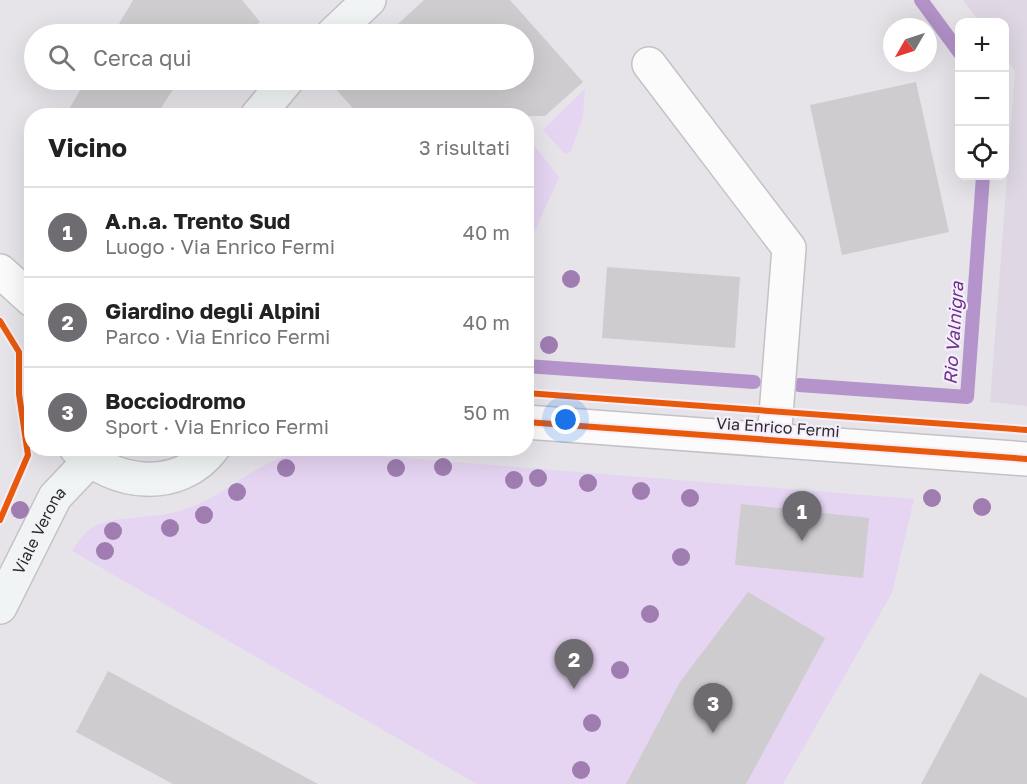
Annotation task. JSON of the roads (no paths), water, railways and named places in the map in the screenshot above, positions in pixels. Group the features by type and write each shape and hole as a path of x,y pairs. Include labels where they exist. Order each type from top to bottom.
{"main road":[{"path":"344,24 369,0"},
{"path":"264,108 279,90"},
{"name":"Viale Verona","path":"0,607 55,497 82,456"},
{"path":"84,456 111,474 137,480 163,478 188,470 204,456"}],"street":[{"name":"Via Enrico Fermi","path":"649,64 789,248 774,440"},
{"path":"0,271 24,293"},
{"name":"Via Enrico Fermi","path":"534,423 1027,459"}],"waterway":[{"path":"921,0 955,46"},
{"name":"Rio Valnigra","path":"799,385 967,397 983,180"},
{"name":"Rio Valnigra","path":"534,367 754,382"}],"place":[{"name":"A.n.a. Trento Sud","path":"802,541"},
{"name":"Giardino degli Alpini","path":"574,689"},
{"name":"Bocciodromo","path":"713,733"}]}
